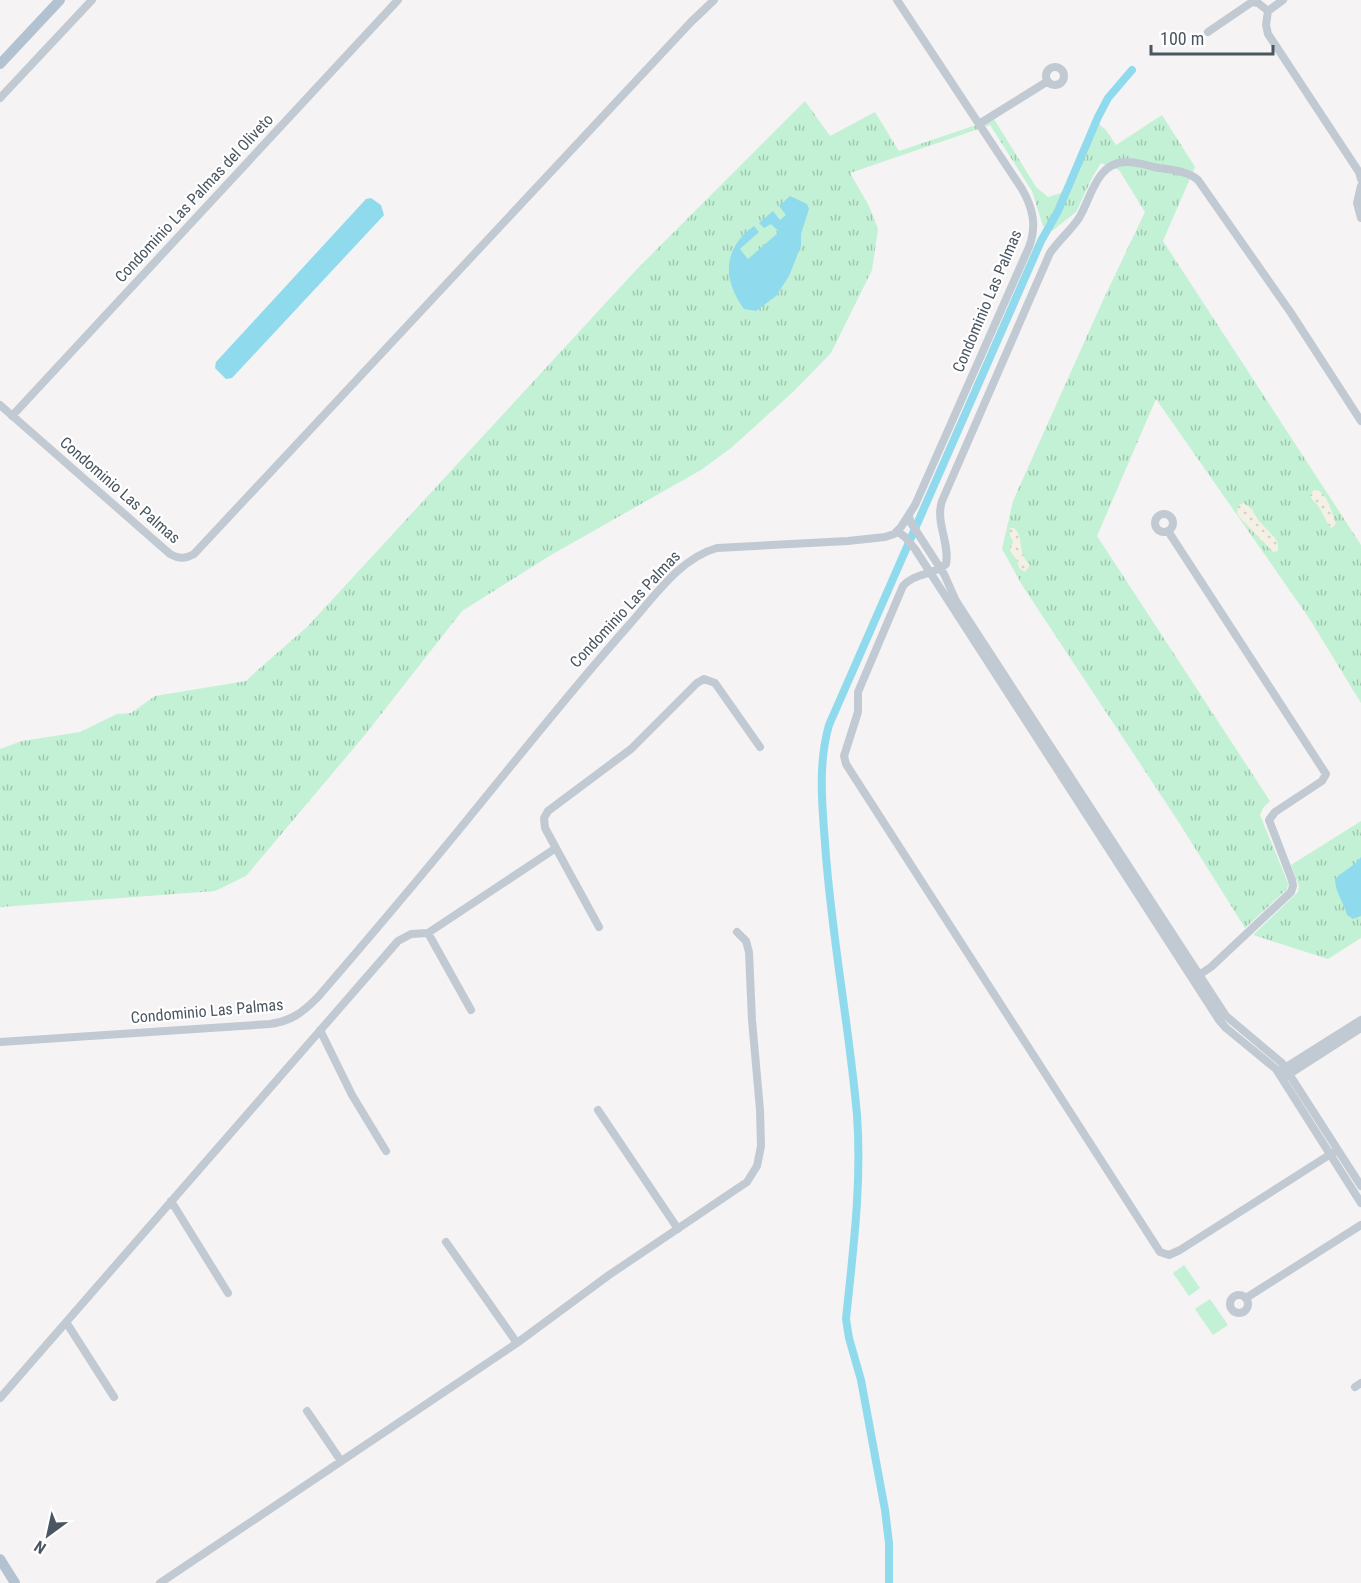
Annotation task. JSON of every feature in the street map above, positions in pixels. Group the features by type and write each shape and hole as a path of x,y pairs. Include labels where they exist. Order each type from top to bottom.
{"main road":[{"path":"0,64 60,0"},
{"path":"0,1559 15,1583"}],"street":[{"path":"0,98 92,0"},
{"name":"Condominio Las Palmas del Oliveto","path":"12,416 398,0"},
{"name":"Condominio Las Palmas","path":"0,405 170,554 178,558 187,558 194,554 682,31 714,0"},
{"name":"Condominio Las Palmas","path":"0,1042 270,1024 299,1016 318,998 418,879 571,690 668,582 691,560 701,553 717,548 864,540 885,537 897,531 909,516 1029,247 1033,232 1033,216 1028,198 897,0"},
{"path":"1283,0 1268,11 1266,25 1268,34 1359,172 1361,179"},
{"path":"1208,32 1252,2 1256,2 1268,11"},
{"path":"979,124 1048,81"},
{"path":"1334,1152 1180,1250 1169,1255 1160,1252 846,764 844,756 858,712 858,692 903,586 909,579 945,565 947,559 940,517 942,501 1050,253 1079,218 1100,177 1108,168 1118,163 1134,162 1186,173 1198,180 1292,313 1361,421"},
{"path":"1361,186 1358,203 1361,218"},
{"path":"909,516 941,568 956,601 1196,977"},
{"path":"897,531 915,549 1196,977 1228,1019 1278,1059 1284,1074 1334,1152 1361,1203"},
{"path":"1168,531 1326,774 1322,781 1275,812 1270,819 1270,825 1292,880 1291,892 1211,967 1196,977"},
{"path":"599,927 544,825 544,818 548,812 631,749 700,680 707,679 715,683 760,747"},
{"path":"0,1398 398,941 411,933 428,933 556,848"},
{"path":"160,1583 517,1343 609,1275 742,1186 754,1172 760,1154 760,1110 749,952 746,941 737,932"},
{"path":"428,933 471,1010"},
{"path":"1284,1074 1361,1020"},
{"path":"1284,1074 1361,1028"},
{"path":"320,1030 352,1095 386,1151"},
{"path":"598,1110 678,1228"},
{"path":"1334,1152 1361,1186"},
{"path":"171,1202 228,1293"},
{"path":"1246,1298 1361,1226"},
{"path":"446,1242 517,1343"},
{"path":"66,1322 114,1397"},
{"path":"307,1411 341,1461"}],"green space":[{"path":"805,101 830,136 875,112 899,151 994,119 1036,187 1048,197 1061,193 1099,124 1116,145 1162,115 1195,167 1163,241 1361,545 1361,703 1309,618 1156,399 1097,536 1270,801 1260,815 1288,883 1287,889 1245,928 1178,821 1022,585 1002,549 1013,501 1145,212 1119,170 1101,163 1076,212 1052,231 1043,226 1032,191 990,125 850,173 869,206 878,229 872,270 831,353 794,391 731,448 701,470 551,555 462,611 364,736 246,876 215,891 0,907 0,749 22,741 80,732 117,714 131,713 155,696 246,681 308,626 637,269"},
{"path":"1361,821 1361,938 1328,959 1253,935 1298,892 1299,886 1291,865"},
{"path":"1184,1265 1200,1288 1189,1296 1173,1273"},
{"path":"1210,1299 1228,1325 1213,1335 1195,1309"}],"sand":[{"path":"1316,489 1327,499 1331,509 1336,524 1331,528 1310,496"},
{"path":"1243,503 1251,508 1258,520 1275,538 1278,551 1273,552 1240,518 1237,513 1238,506"},
{"path":"1010,528 1018,532 1023,554 1030,565 1025,572 1019,568 1017,560 1010,551 1013,541"}],"water":[{"path":"790,196 807,204 809,209 801,234 801,246 789,276 776,296 756,311 744,309 737,298 729,275 731,254 736,244 754,226 759,232 740,249 748,259 779,232 771,224 764,228 759,223 773,211 780,220 786,215 779,206"},
{"path":"371,198 381,205 384,215 232,378 226,379 215,368 216,362 366,199"},
{"path":"1361,857 1361,916 1353,919 1347,915 1335,880"}],"waterway":[{"path":"889,1583 889,1543 885,1510 861,1380 846,1319 856,1217 857,1115 828,877 823,813 823,754 829,725 1041,241 1058,211 1108,98 1132,70"}]}
